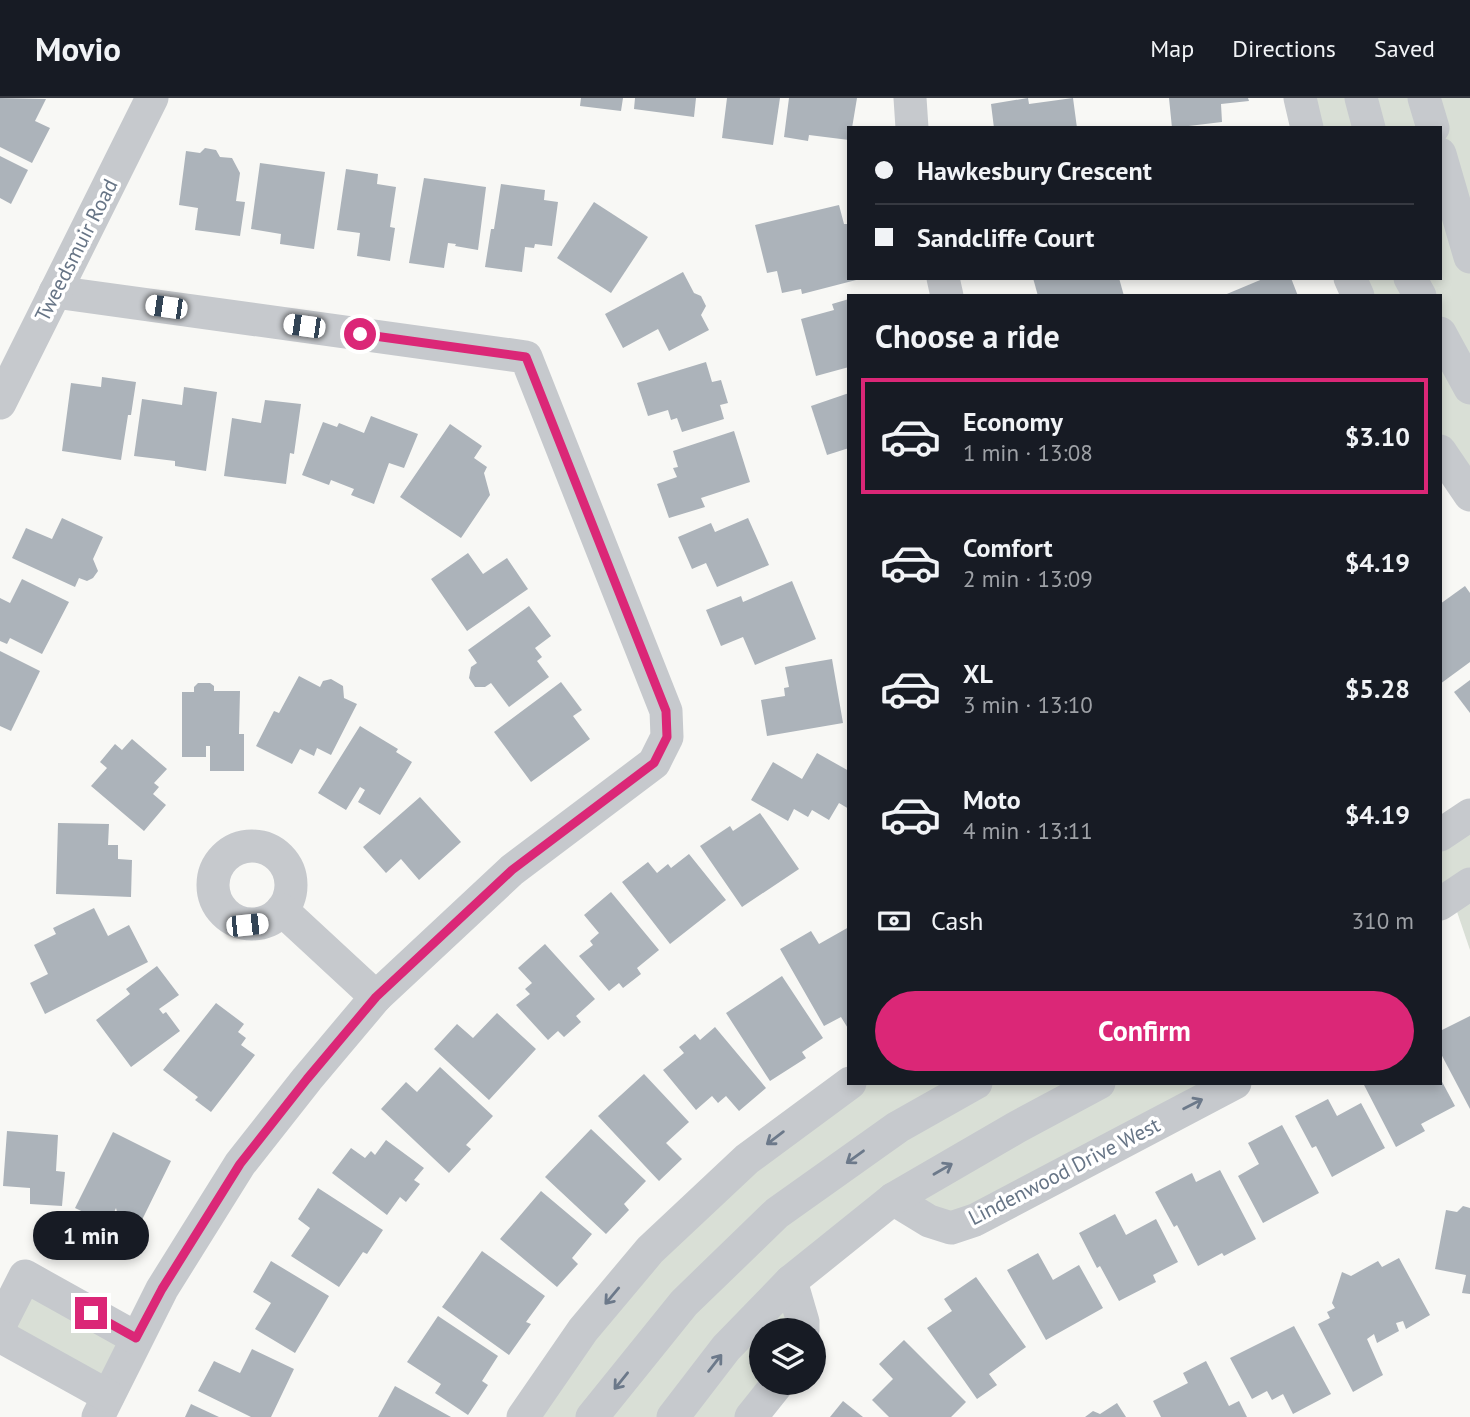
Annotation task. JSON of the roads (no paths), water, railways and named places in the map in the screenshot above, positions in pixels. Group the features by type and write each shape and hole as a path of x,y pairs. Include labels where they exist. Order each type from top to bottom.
{"street":[{"name":"Tweedsmuir Road","path":"0,403 152,98"},
{"path":"910,98 912,126"},
{"path":"1300,98 1307,126"},
{"path":"1360,98 1368,126"},
{"path":"1424,98 1432,126"},
{"path":"1442,162 1470,257"},
{"path":"0,1336 103,1407 162,1289 240,1164 376,997 512,870 654,763 667,737 666,711 526,357 55,292"},
{"path":"1442,337 1470,388"},
{"path":"1442,454 1470,495"},
{"path":"1442,834 1470,815"},
{"path":"1442,903 1470,884"},
{"path":"282,910 376,997"},
{"path":"523,1417 583,1330 650,1250 747,1159 847,1085"},
{"path":"592,1417 684,1303 777,1213 898,1127 972,1085"},
{"path":"673,1417 726,1348 790,1281 893,1199 1017,1126 1095,1085"},
{"name":"Lindenwood Drive West","path":"893,1199 929,1221 951,1228 975,1220 1231,1085"},
{"path":"0,1325 25,1276 136,1338"},
{"path":"790,1281 802,1318"},
{"path":"751,1417 769,1395"}]}
